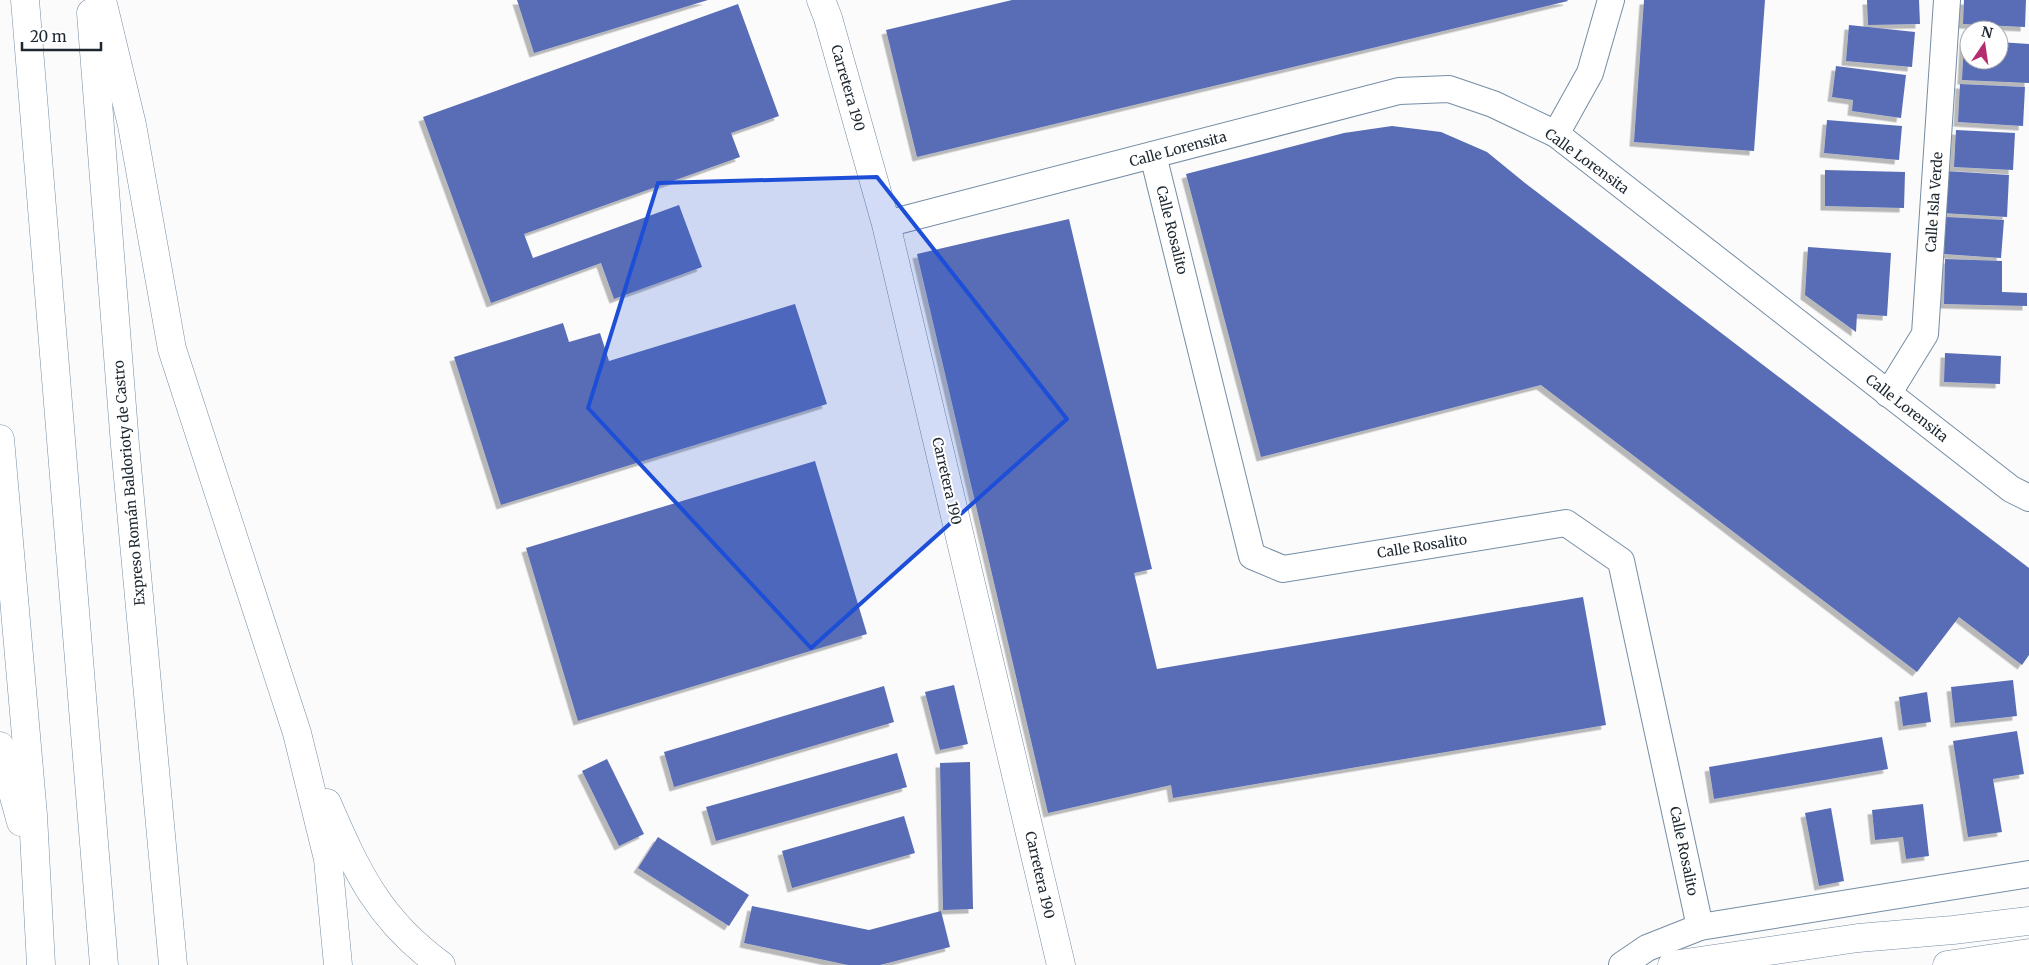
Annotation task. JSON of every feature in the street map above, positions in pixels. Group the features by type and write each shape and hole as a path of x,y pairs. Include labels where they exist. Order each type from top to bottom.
{"main road":[{"path":"25,0 104,965"},
{"name":"Expreso Román Baldorioty de Castro","path":"90,0 125,445 173,965"},
{"path":"102,0 132,125 172,349 297,733 328,859 338,965"},
{"name":"Carretera 190","path":"821,0 828,18 886,224 1061,965"},
{"path":"0,439 33,815 41,965"},
{"path":"297,733 353,862 367,887 389,918 408,938 441,965"},
{"path":"0,746 20,814 37,909"},
{"path":"1680,964 1858,938 1954,930 2029,921"},
{"path":"1947,965 2014,958"}],"street":[{"path":"1556,134 1590,73 1611,0"},
{"name":"Calle Isla Verde","path":"1888,394 1925,334 1947,0"},
{"name":"Calle Lorensita","path":"886,224 1399,91 1449,89 1493,104 1556,134 2011,489 2029,498"},
{"name":"Calle Rosalito","path":"1153,155 1252,556 1283,569 1566,523 1621,561 1700,927"},
{"path":"1622,965 1647,948 1700,927 2029,874"}],"highlighted area":[{"path":"877,177 1067,419 811,648 588,408 658,183"}],"building":[{"path":"517,0 708,0 534,53"},
{"path":"1012,0 1568,1 917,157 886,30"},
{"path":"1644,0 1765,0 1754,151 1634,142"},
{"path":"1867,0 1919,0 1920,24 1868,25"},
{"path":"1964,0 2026,0 2025,27 2009,26 2009,20 1963,20"},
{"path":"738,4 779,116 731,133 740,157 524,234 533,258 679,205 702,267 614,299 601,263 491,303 423,117"},
{"path":"1849,25 1915,32 1912,67 1846,61"},
{"path":"2009,43 2029,44 2029,83 1962,80 1963,70 2009,70"},
{"path":"1836,66 1906,75 1901,118 1852,111 1853,100 1832,97"},
{"path":"1960,84 2025,87 2023,126 1958,122"},
{"path":"1827,120 1902,126 1899,160 1824,153"},
{"path":"1392,126 1441,132 1487,152 2029,568 2029,655 2022,665 1959,617 1917,672 1541,385 1261,457 1186,174 1344,133"},
{"path":"1956,130 2015,133 2013,170 1954,167"},
{"path":"1825,170 1905,172 1904,208 1825,206"},
{"path":"1945,171 2009,175 2007,217 1943,213"},
{"path":"1946,217 2004,220 2001,258 1944,254"},
{"path":"1069,219 1152,569 1134,573 1157,669 1583,597 1606,725 1173,798 1171,785 1048,813 917,254"},
{"path":"1808,247 1891,253 1887,316 1857,314 1856,332 1805,295"},
{"path":"1945,259 2002,261 2002,292 2027,293 2027,306 1944,304"},
{"path":"795,304 827,404 501,505 454,357 563,323 569,342 600,333 609,361"},
{"path":"1945,353 2001,356 2000,384 1944,382"},
{"path":"815,461 867,634 578,721 526,548"},
{"path":"2013,680 2017,716 1955,723 1951,687"},
{"path":"954,685 968,744 940,750 925,692"},
{"path":"884,686 894,722 674,787 664,752"},
{"path":"1927,692 1931,722 1903,726 1899,697"},
{"path":"2017,731 2024,774 1993,779 2002,832 1968,837 1953,741"},
{"path":"1882,737 1888,769 1714,799 1709,767"},
{"path":"897,753 907,787 716,841 706,807"},
{"path":"607,759 644,834 619,846 582,771"},
{"path":"970,762 973,909 943,910 940,763"},
{"path":"1923,804 1929,856 1906,859 1903,837 1875,840 1872,810"},
{"path":"1831,808 1844,881 1819,886 1805,813"},
{"path":"904,816 915,853 792,888 782,851"},
{"path":"658,837 749,895 729,926 638,868"},
{"path":"752,906 869,930 941,911 950,947 880,965 848,965 744,943"}]}
